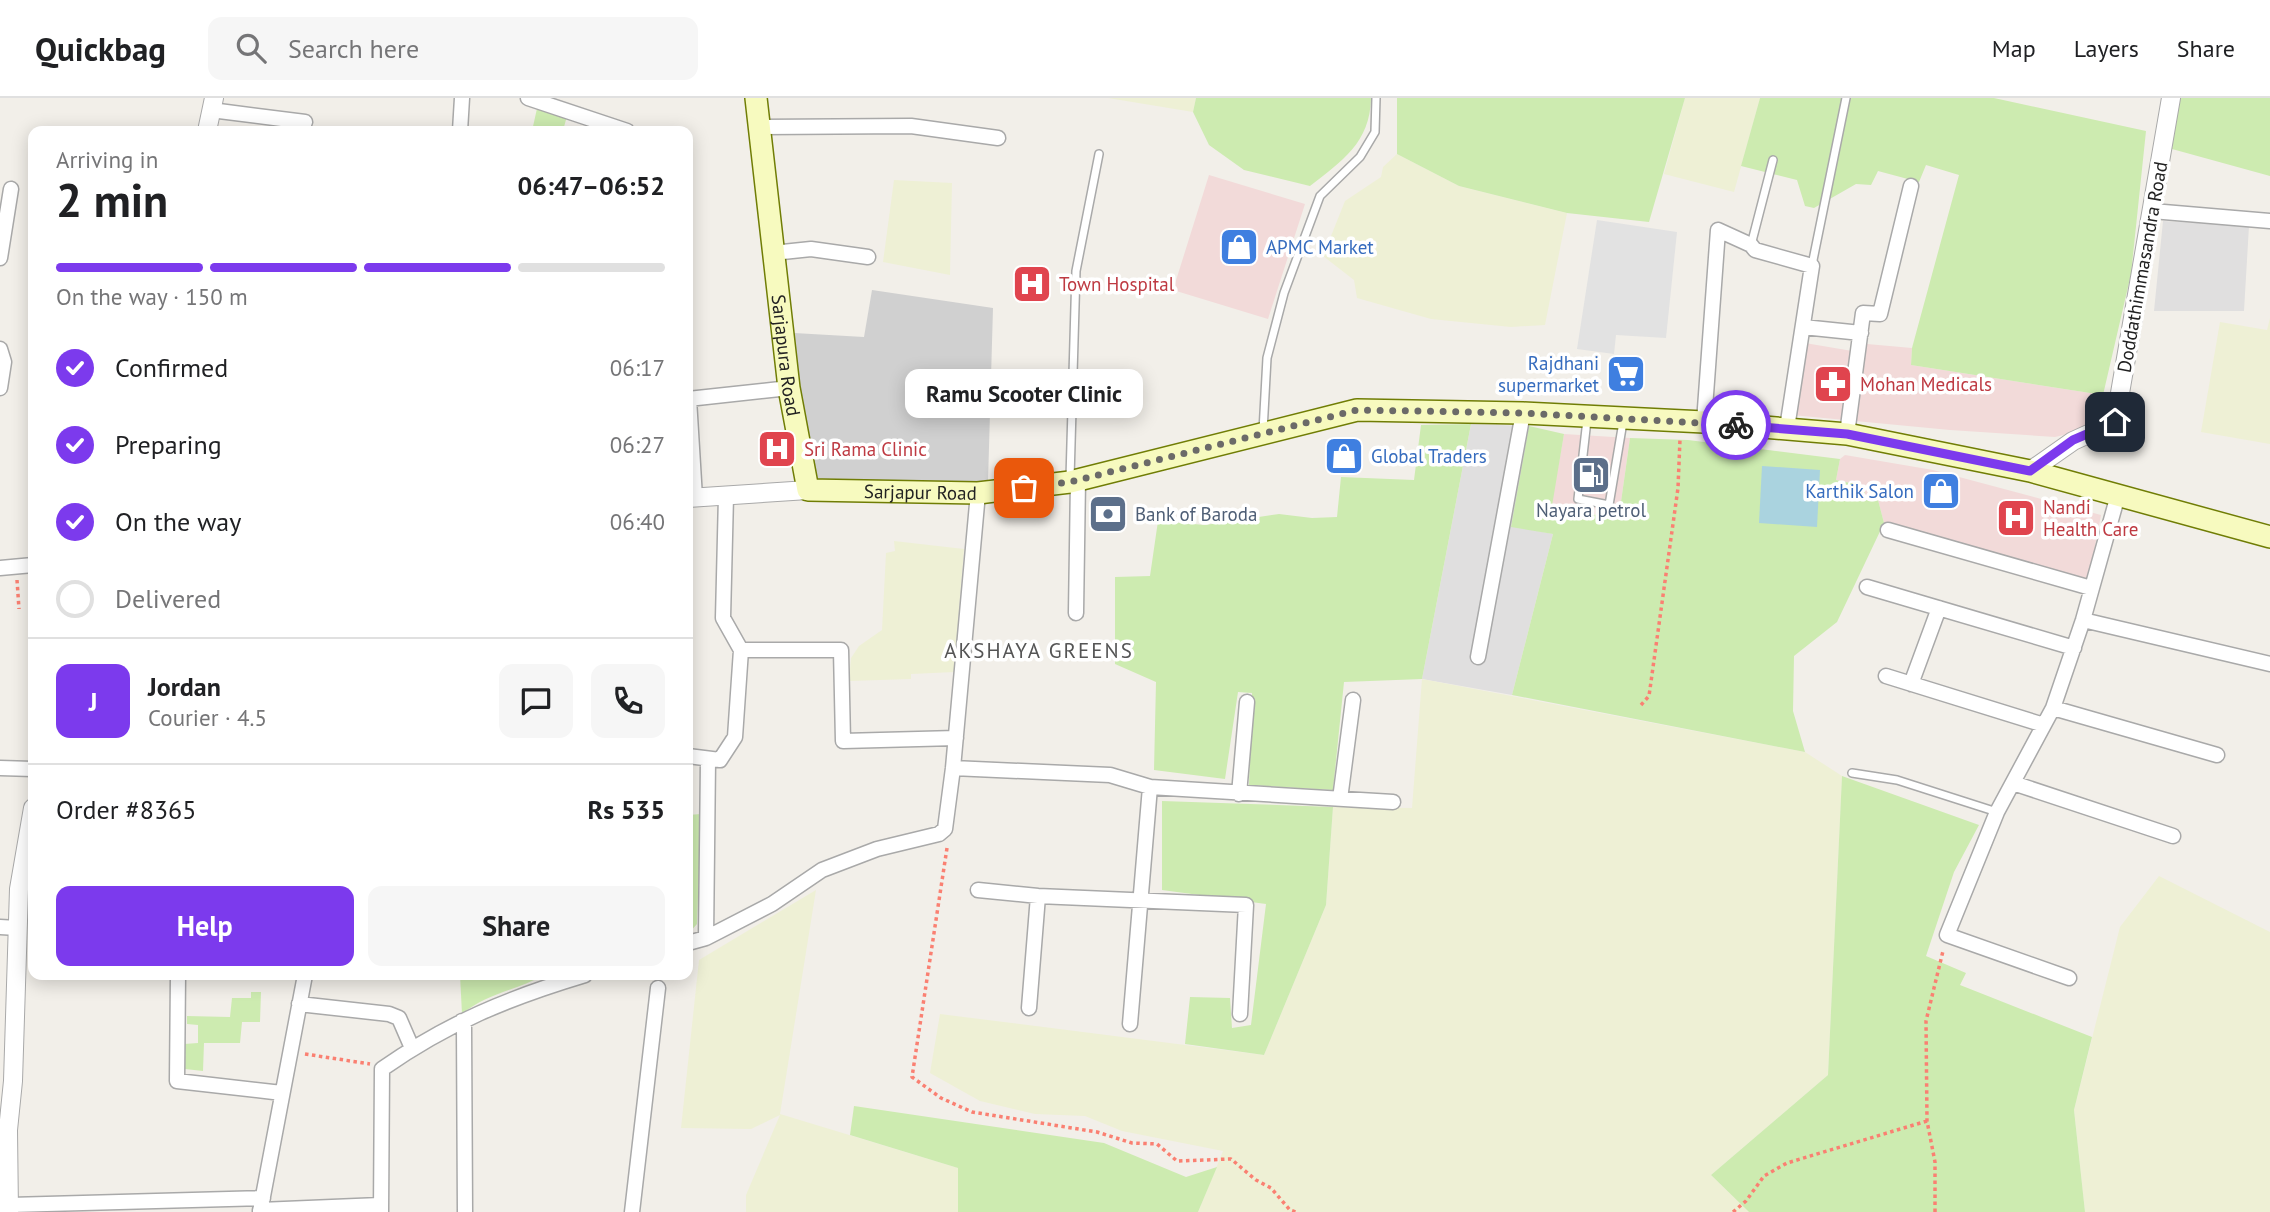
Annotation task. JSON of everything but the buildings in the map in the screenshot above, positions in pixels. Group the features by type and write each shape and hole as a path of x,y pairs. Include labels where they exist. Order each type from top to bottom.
{"main road":[{"name":"Sarjapura Road","path":"756,98 789,388 808,490"},
{"name":"Sarjapur Road","path":"808,490 978,493 1074,481 1357,410 1523,413 1703,422 1847,434 2030,471 2270,537"}],"street":[{"path":"460,126 461,98"},
{"path":"528,98 612,126"},
{"name":"Doddathimmasandra Road","path":"2030,471 2073,440 2115,422 2171,98"},
{"path":"208,126 213,104 258,116 305,122"},
{"path":"258,116 261,126"},
{"path":"759,127 911,126 998,138"},
{"path":"1847,434 1863,313 1880,314 1911,186"},
{"path":"0,258 11,189"},
{"path":"2152,211 2270,221"},
{"path":"1703,422 1718,230 1751,245 1755,250 1812,266 1787,428"},
{"path":"774,253 811,249 868,257"},
{"path":"1803,327 1861,333"},
{"path":"0,349 4,362 0,388"},
{"path":"693,398 789,388"},
{"path":"1478,657 1523,413"},
{"path":"1074,481 1076,613"},
{"path":"693,498 808,490"},
{"path":"693,942 706,938 772,904 822,870 877,849 939,834 945,829 978,493"},
{"path":"2069,978 1947,935 1997,812 2053,708 2083,620 2118,495"},
{"path":"693,757 720,760 735,737 741,650 723,618 726,496"},
{"path":"1888,530 2091,588"},
{"path":"0,568 28,565"},
{"path":"1867,587 2074,648"},
{"path":"1911,684 1939,608"},
{"path":"2083,620 2270,664"},
{"path":"741,650 841,650 843,740 956,738"},
{"path":"1886,676 2044,725"},
{"path":"1339,799 1353,700"},
{"path":"1239,794 1247,702"},
{"path":"2053,708 2217,755"},
{"path":"706,938 708,760"},
{"path":"0,768 28,769"},
{"path":"953,768 1110,775 1150,787 1393,802"},
{"path":"2013,783 2173,836"},
{"path":"1130,1024 1150,787"},
{"path":"28,837 19,888 8,928 4,1129 7,1200 161,1206 381,1209 382,1069 412,1048 462,1021 523,993 568,980"},
{"path":"978,890 1038,896 1246,905 1240,1014"},
{"path":"1029,1007 1038,896"},
{"path":"178,980 177,1081 282,1093"},
{"path":"261,1207 304,980"},
{"path":"632,1212 658,988"},
{"path":"299,1004 399,1017 412,1048"},
{"path":"462,1021 465,1212"}],"lane":[{"path":"1263,435 1267,358 1283,293 1320,195 1360,157 1375,132 1376,98"},
{"path":"1812,266 1846,98"},
{"path":"1074,481 1076,271 1099,154"},
{"path":"1751,245 1773,160"},
{"path":"1588,416 1578,499 1609,505 1623,418"},
{"path":"1852,773 1897,780 1997,812"}],"path":[{"path":"1641,705 1649,696 1678,488 1680,421"},
{"path":"16,566 19,609"},
{"path":"945,829 948,842 912,1077 941,1098 972,1112 1097,1132 1132,1143 1157,1144 1177,1161 1231,1159 1256,1180 1271,1188 1290,1210 1296,1212"},
{"path":"1935,1212 1935,1162 1927,1121 1926,1021 1947,935"},
{"path":"290,1053 351,1059 382,1069"},
{"path":"1733,1212 1746,1202 1764,1176 1787,1163 1927,1121"}],"shaded area":[{"name":"APMC Market","path":"1209,175 1305,204 1268,319 1173,290"},
{"path":"1597,220 1677,232 1666,338 1616,335 1614,354 1577,349"},
{"path":"2163,221 2249,226 2244,311 2154,311"},
{"path":"872,290 993,308 988,482 816,483 796,388 794,333 864,337"},
{"path":"1805,343 1864,353 1867,344 1912,348 1911,365 2103,395 2099,422 2094,428 2055,437 1792,415"},
{"path":"1471,424 1529,426 1512,526 1553,534 1512,695 1422,679"},
{"name":"Nayara petrol","path":"1564,434 1630,438 1619,516 1550,512"},
{"path":"1845,455 1933,470 2101,515 2088,582 1884,523 1877,496 1864,495 1865,486 1836,480 1840,459"}],"green space":[{"path":"1108,98 1196,98 1193,112"},
{"path":"1196,98 1371,98 1366,127 1360,139 1343,159 1310,186 1244,170 1209,145 1193,112"},
{"path":"1397,98 1685,98 1649,222 1567,213 1459,186 1397,154"},
{"path":"1685,98 1760,98 1734,192 1664,174"},
{"path":"1760,98 1994,98 2146,131 2131,274 2103,395 1911,365 1912,348 1959,175 1926,165 1919,182 1878,171 1871,185 1856,184 1814,208 1805,206 1797,180 1741,166"},
{"path":"2180,98 2270,98 2270,176 2172,149"},
{"path":"538,104 567,116 564,126 533,126"},
{"path":"1397,154 1459,186 1567,213 1545,325 1511,327 1431,319 1357,298 1354,280 1323,256 1345,201 1381,177 1383,167"},
{"path":"894,180 952,183 950,275 883,262"},
{"path":"2270,318 2270,444 2201,432 2220,322 2267,330"},
{"path":"1471,424 1422,679 1344,682 1333,790 1249,785 1252,693 1238,692 1225,779 1154,770 1156,682 1115,664 1115,577 1150,576 1158,521 1205,525 1279,514 1312,518 1337,517 1341,477 1414,480 1421,425"},
{"path":"1529,426 1564,434 1551,512 1619,516 1630,438 1688,440 1840,459 1836,480 1865,486 1865,495 1877,496 1884,523 1837,622 1794,656 1793,711 1805,752 1512,695 1553,534 1511,527"},
{"path":"894,541 964,549 954,672 911,674 911,679 849,681 851,658 859,646 882,630 886,553 895,551"},
{"path":"1422,679 1805,752 1842,776 1828,1075 1711,1175 1749,1212 1198,1212 1223,1151 1122,1131 1085,1116 1035,1114 980,1101 930,1073 940,1014 1264,1055 1326,905 1333,807 1412,808"},
{"path":"1842,776 1979,825 1954,872 1926,956 1966,973 1960,985 2092,1037 2074,1110 2085,1212 1749,1212 1711,1175 1828,1075"},
{"path":"1162,801 1333,807 1326,905 1264,1055 1185,1044 1190,997 1230,998 1232,1028 1251,1025 1266,904 1162,890"},
{"path":"701,814 697,924 693,928 693,815"},
{"path":"2159,876 2270,932 2270,1212 2085,1212 2074,1110 2120,927"},
{"path":"816,890 780,1114 958,1168 958,1212 746,1212 746,1195 780,1115 751,1129 681,1128 699,960"},
{"path":"460,980 534,980 491,997 462,1014"},
{"path":"251,992 261,992 260,1022 242,1022 240,1043 204,1043 203,1071 185,1069 184,1044 198,1043 198,1025 187,1024 187,1016 230,1017 232,998 251,998"},
{"path":"854,1106 1104,1143 1186,1177 1217,1167 1198,1212 958,1212 958,1168 850,1135"}],"water":[{"path":"1762,466 1820,470 1817,527 1759,523"}],"way so far":[{"path":"1024,488 1070,482 1357,410 1523,413 1736,425"}],"place":[{"name":"APMC Market","path":"1239,247"},
{"name":"Town Hospital","path":"1032,284"},
{"name":"Rajdhani supermarket","path":"1626,374"},
{"name":"Mohan Medicals","path":"1833,384"},
{"name":"Sri Rama Clinic","path":"777,449"},
{"name":"Global Traders","path":"1344,456"},
{"name":"Nayara petrol","path":"1591,475"},
{"name":"Ramu Scooter Clinic","path":"1024,488"},
{"name":"Karthik Salon","path":"1941,491"},
{"name":"Bank of Baroda","path":"1108,514"},
{"name":"Nandi Health Care","path":"2016,518"}],"district":[{"name":"AKSHAYA GREENS","path":"1039,650"}],"route":[{"path":"1736,425 1847,434 2030,471 2073,440 2115,422"}]}
